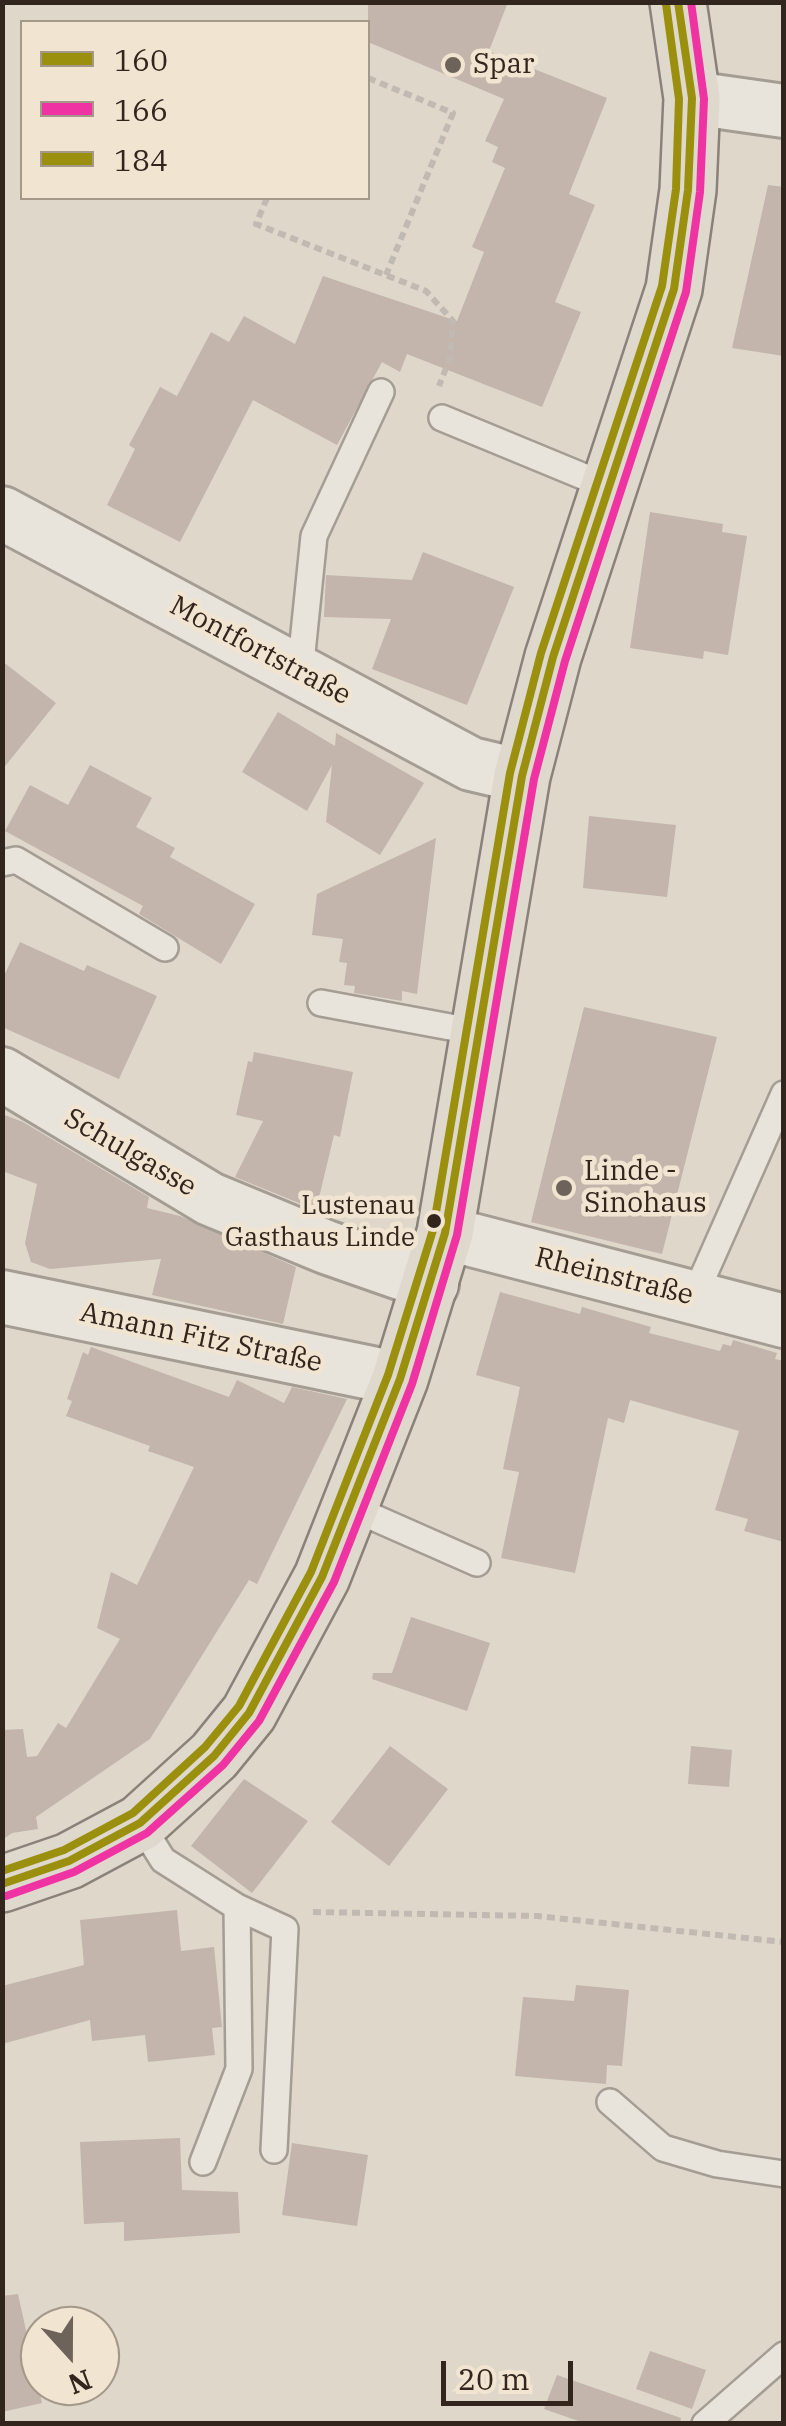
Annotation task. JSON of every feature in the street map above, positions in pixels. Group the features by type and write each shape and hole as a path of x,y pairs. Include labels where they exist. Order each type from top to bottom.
{"main road":[{"path":"2,1884 69,1861 140,1823 214,1756 249,1713 322,1577 400,1380 438,1259 522,776 553,657 674,289 688,190 692,98 678,2"}],"street":[{"path":"692,98 784,112"},
{"name":"Montfortstraße","path":"2,513 471,764 522,776"},
{"name":"Schulgasse","path":"2,1074 210,1199 326,1248 438,1259"},
{"name":"Rheinstraße","path":"438,1259 694,1297 784,1321"},
{"name":"Amann Fitz Straße","path":"2,1297 400,1380"}],"lane":[{"path":"300,672 314,536 381,392"},
{"path":"442,418 609,487"},
{"path":"2,863 16,860 165,948"},
{"path":"322,1003 477,1032"},
{"path":"694,1297 784,1094"},
{"path":"350,1507 477,1563"},
{"path":"140,1823 163,1860 237,1907 285,1929 274,2150"},
{"path":"204,2162 239,2070 237,1907"},
{"path":"610,2102 662,2148 717,2164 784,2174"},
{"path":"706,2424 784,2355"}],"path":[{"path":"370,79 453,113 386,276"},
{"path":"266,200 256,224 426,291 453,321 450,358 435,397 442,418"},
{"path":"237,1907 538,1916 784,1942"}],"building":[{"path":"368,2 508,2 489,51 607,98 569,194 595,205 555,302 581,312 542,407 407,354 400,372 382,362 337,445 253,400 180,542 107,505 135,449 129,445 160,387 177,396 211,332 229,342 244,316 295,344 323,276 457,321 484,252 472,247 505,168 492,162 498,147 485,141 504,99 370,43"},
{"path":"768,185 784,187 784,356 732,348"},
{"path":"650,512 723,524 722,532 747,536 728,655 704,651 703,659 630,648"},
{"path":"423,552 514,587 467,705 372,669 391,619 324,617 326,575 412,580"},
{"path":"2,661 56,703 2,770"},
{"path":"278,712 335,746 336,733 424,783 380,855 326,822 332,765 307,811 242,772"},
{"path":"90,765 152,798 136,827 175,848 170,857 255,904 221,964 139,914 143,906 5,831 30,785 68,805"},
{"path":"589,816 676,825 667,897 583,888"},
{"path":"436,838 417,994 402,991 402,1001 354,993 355,986 344,985 347,963 339,962 343,939 312,935 317,894"},
{"path":"20,942 84,971 87,965 157,996 119,1079 2,1027 2,980"},
{"path":"584,1007 717,1037 662,1254 531,1222"},
{"path":"254,1052 353,1072 340,1137 334,1135 316,1210 235,1177 263,1121 236,1115 248,1061 252,1062"},
{"path":"2,1114 23,1122 149,1197 147,1208 180,1216 296,1267 283,1324 152,1295 161,1259 50,1269 31,1262 25,1243 37,1184 2,1171"},
{"path":"500,1292 580,1314 582,1307 651,1327 649,1333 720,1351 723,1344 731,1346 733,1340 777,1353 775,1359 784,1361 784,1542 744,1531 748,1519 715,1510 739,1431 630,1400 624,1423 608,1418 575,1573 501,1558 519,1472 503,1469 520,1387 476,1375"},
{"path":"91,1347 229,1397 237,1380 284,1403 292,1387 347,1399 257,1584 249,1580 150,1739 36,1817 38,1829 12,1833 2,1840 2,1730 23,1729 27,1757 37,1756 58,1723 66,1728 120,1639 97,1628 111,1572 137,1585 194,1467 148,1451 150,1446 66,1416 72,1401 67,1399 83,1352 88,1355"},
{"path":"411,1617 490,1643 467,1711 372,1679 373,1673 392,1673"},
{"path":"390,1746 448,1789 389,1866 331,1822"},
{"path":"691,1746 732,1750 729,1787 688,1784"},
{"path":"244,1779 308,1821 252,1893 191,1846"},
{"path":"177,1910 181,1951 214,1947 222,2027 212,2028 215,2055 148,2062 145,2035 92,2041 90,2020 2,2044 2,1986 84,1965 80,1920"},
{"path":"576,1985 629,1990 622,2066 607,2065 606,2084 515,2076 523,1997 574,2001"},
{"path":"180,2138 182,2190 238,2192 240,2233 124,2241 124,2222 84,2224 80,2142"},
{"path":"292,2143 368,2155 357,2226 282,2215"},
{"path":"18,2294 20,2406 29,2406 2,2412 2,2296"},
{"path":"650,2351 706,2370 692,2409 636,2389"},
{"path":"557,2375 681,2418 680,2424 587,2424 544,2409"}],"transit line":[{"name":"160","path":"2,1884 69,1861 140,1823 214,1756 249,1713 322,1577 400,1379 445,1233 522,776 553,657 674,289 688,190 692,98 678,2"},
{"name":"166","path":"6,1896 74,1872 147,1833 223,1765 259,1721 334,1582 412,1384 457,1235 534,779 565,661 686,292 700,192 704,99 691,2"},
{"name":"184","path":"2,1871 64,1850 133,1813 205,1747 239,1706 311,1572 388,1375 433,1230 510,773 541,653 662,286 676,189 679,99 666,4"}],"place":[{"name":"Spar","path":"453,65"},
{"name":"Linde - Sinohaus","path":"564,1188"},
{"name":"Lustenau Gasthaus Linde","path":"434,1221"}]}
